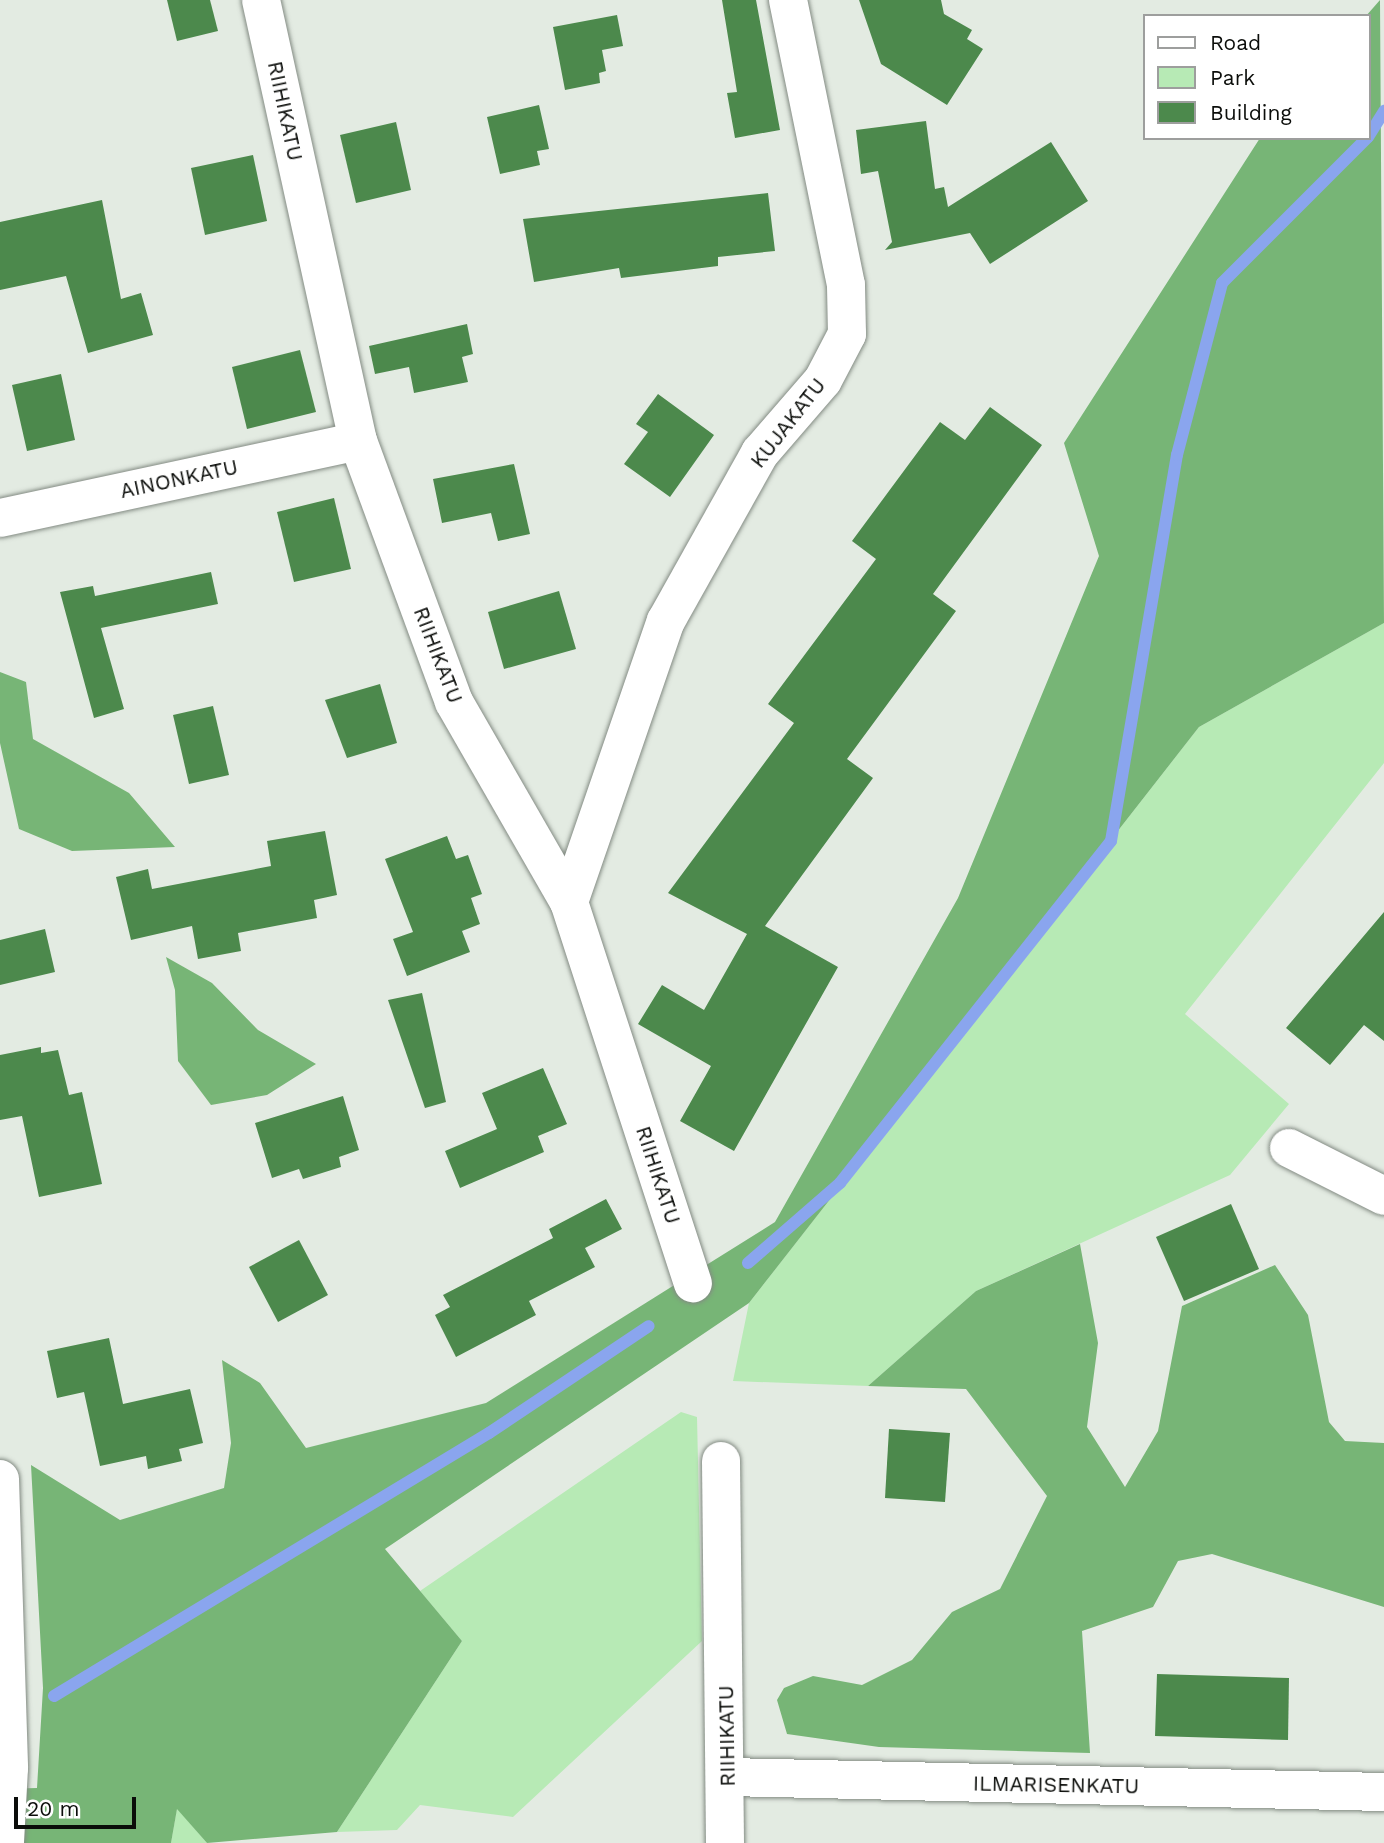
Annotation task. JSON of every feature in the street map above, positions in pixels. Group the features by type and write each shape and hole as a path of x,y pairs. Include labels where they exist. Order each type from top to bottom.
{"street":[{"name":"RIIHIKATU","path":"261,0 358,441 454,702 569,902 693,1283"},
{"name":"KUJAKATU","path":"569,902 667,621 760,453 822,380 848,334 846,285 788,0"},
{"name":"AINONKATU","path":"0,517 358,441"},
{"path":"1289,1148 1384,1196"},
{"name":"RIIHIKATU","path":"721,1461 728,1777 725,1843"},
{"path":"0,1479 9,1768 5,1843"},
{"name":"ILMARISENKATU","path":"728,1777 1384,1792"}],"green space":[{"path":"1380,0 1384,623 1199,727 749,1303 385,1549 462,1641 337,1832 207,1843 177,1809 171,1843 0,1843 0,1789 37,1788 43,1688 31,1465 120,1520 224,1488 231,1443 222,1360 260,1383 306,1448 486,1403 775,1222 958,898 1099,556 1064,443 1259,140 1370,140 1370,14 1368,14"},
{"path":"1384,623 1384,763 1185,1014 1289,1104 1230,1175 976,1291 868,1386 733,1381 749,1303 1199,727"},
{"path":"0,672 26,682 33,739 129,793 175,847 72,851 19,829 0,743"},
{"path":"166,957 212,983 258,1030 316,1064 267,1095 211,1105 178,1061 175,990"},
{"path":"1080,1244 1098,1343 1087,1427 1125,1487 1158,1431 1182,1306 1275,1265 1308,1315 1329,1422 1345,1441 1384,1443 1384,1607 1212,1554 1178,1561 1153,1607 1082,1631 1090,1753 879,1747 787,1734 777,1700 784,1688 813,1676 862,1685 912,1660 952,1612 1000,1589 1047,1496 966,1389 868,1386 976,1291"},
{"path":"681,1412 697,1417 702,1641 513,1817 420,1805 397,1830 337,1832 462,1641 420,1591"},
{"path":"177,1808 207,1843 171,1843"}],"building":[{"path":"167,0 210,0 218,31 177,41"},
{"path":"722,0 756,0 780,130 735,138 727,93 737,92"},
{"path":"859,0 941,0 944,14 972,30 967,39 983,49 947,105 881,64"},
{"path":"617,15 623,46 602,50 606,71 599,73 600,83 565,90 553,27"},
{"path":"539,105 549,149 537,151 540,165 500,174 487,117"},
{"path":"926,121 935,189 944,187 948,207 1051,142 1088,201 990,264 970,233 885,250 892,242 878,171 861,174 856,130"},
{"path":"396,122 411,190 356,203 340,135"},
{"path":"253,155 267,221 205,235 191,168"},
{"path":"768,193 775,251 718,257 718,266 621,278 619,268 534,282 523,219"},
{"path":"102,200 121,299 141,293 153,335 88,353 66,276 0,290 0,222"},
{"path":"467,324 473,354 462,357 468,382 414,393 409,367 375,374 369,346"},
{"path":"300,350 316,412 247,429 232,367"},
{"path":"61,374 75,440 27,451 12,385"},
{"path":"658,394 714,435 670,497 624,464 648,432 636,424"},
{"path":"990,407 1042,445 933,594 956,611 847,759 873,778 765,926 838,967 734,1151 680,1121 711,1066 638,1024 662,985 704,1010 747,934 668,893 794,723 768,704 876,559 852,541 940,422 965,440"},
{"path":"514,464 530,534 498,541 491,513 442,523 433,479"},
{"path":"334,498 351,569 294,582 277,512"},
{"path":"211,572 218,604 101,628 124,709 94,718 60,592 93,586 95,596"},
{"path":"559,591 576,649 504,669 488,612"},
{"path":"380,684 397,743 347,758 325,700"},
{"path":"213,706 229,775 189,784 173,715"},
{"path":"325,831 337,895 314,900 317,918 238,933 241,951 198,959 192,926 131,940 116,877 148,869 152,889 271,866 267,841"},
{"path":"447,836 456,859 468,855 482,894 471,898 480,924 462,931 470,952 407,976 393,939 413,932 385,859"},
{"path":"1384,912 1384,1041 1364,1025 1330,1065 1286,1028"},
{"path":"45,929 55,972 0,985 0,940"},
{"path":"422,993 446,1102 425,1108 388,1000"},
{"path":"41,1047 41,1053 58,1050 69,1095 82,1092 102,1184 39,1197 22,1116 0,1120 0,1055"},
{"path":"543,1068 567,1124 538,1136 544,1152 460,1188 445,1151 497,1129 482,1093"},
{"path":"343,1096 359,1150 339,1157 341,1167 303,1179 299,1169 272,1178 255,1123"},
{"path":"606,1199 622,1229 585,1248 595,1267 529,1301 536,1315 456,1357 435,1315 450,1307 443,1295 553,1238 549,1229"},
{"path":"1231,1204 1259,1269 1184,1301 1156,1237"},
{"path":"299,1240 328,1295 278,1322 249,1267"},
{"path":"109,1338 123,1404 190,1389 203,1443 179,1449 182,1461 148,1469 146,1456 100,1466 84,1392 57,1398 47,1351"},
{"path":"889,1429 950,1433 945,1502 885,1498"},
{"path":"1157,1674 1289,1678 1288,1740 1155,1736"}],"waterway":[{"path":"1370,134 1384,111"},
{"path":"748,1263 840,1183 1111,841 1177,455 1222,283 1365,140"},
{"path":"54,1696 489,1433 649,1326"}]}
